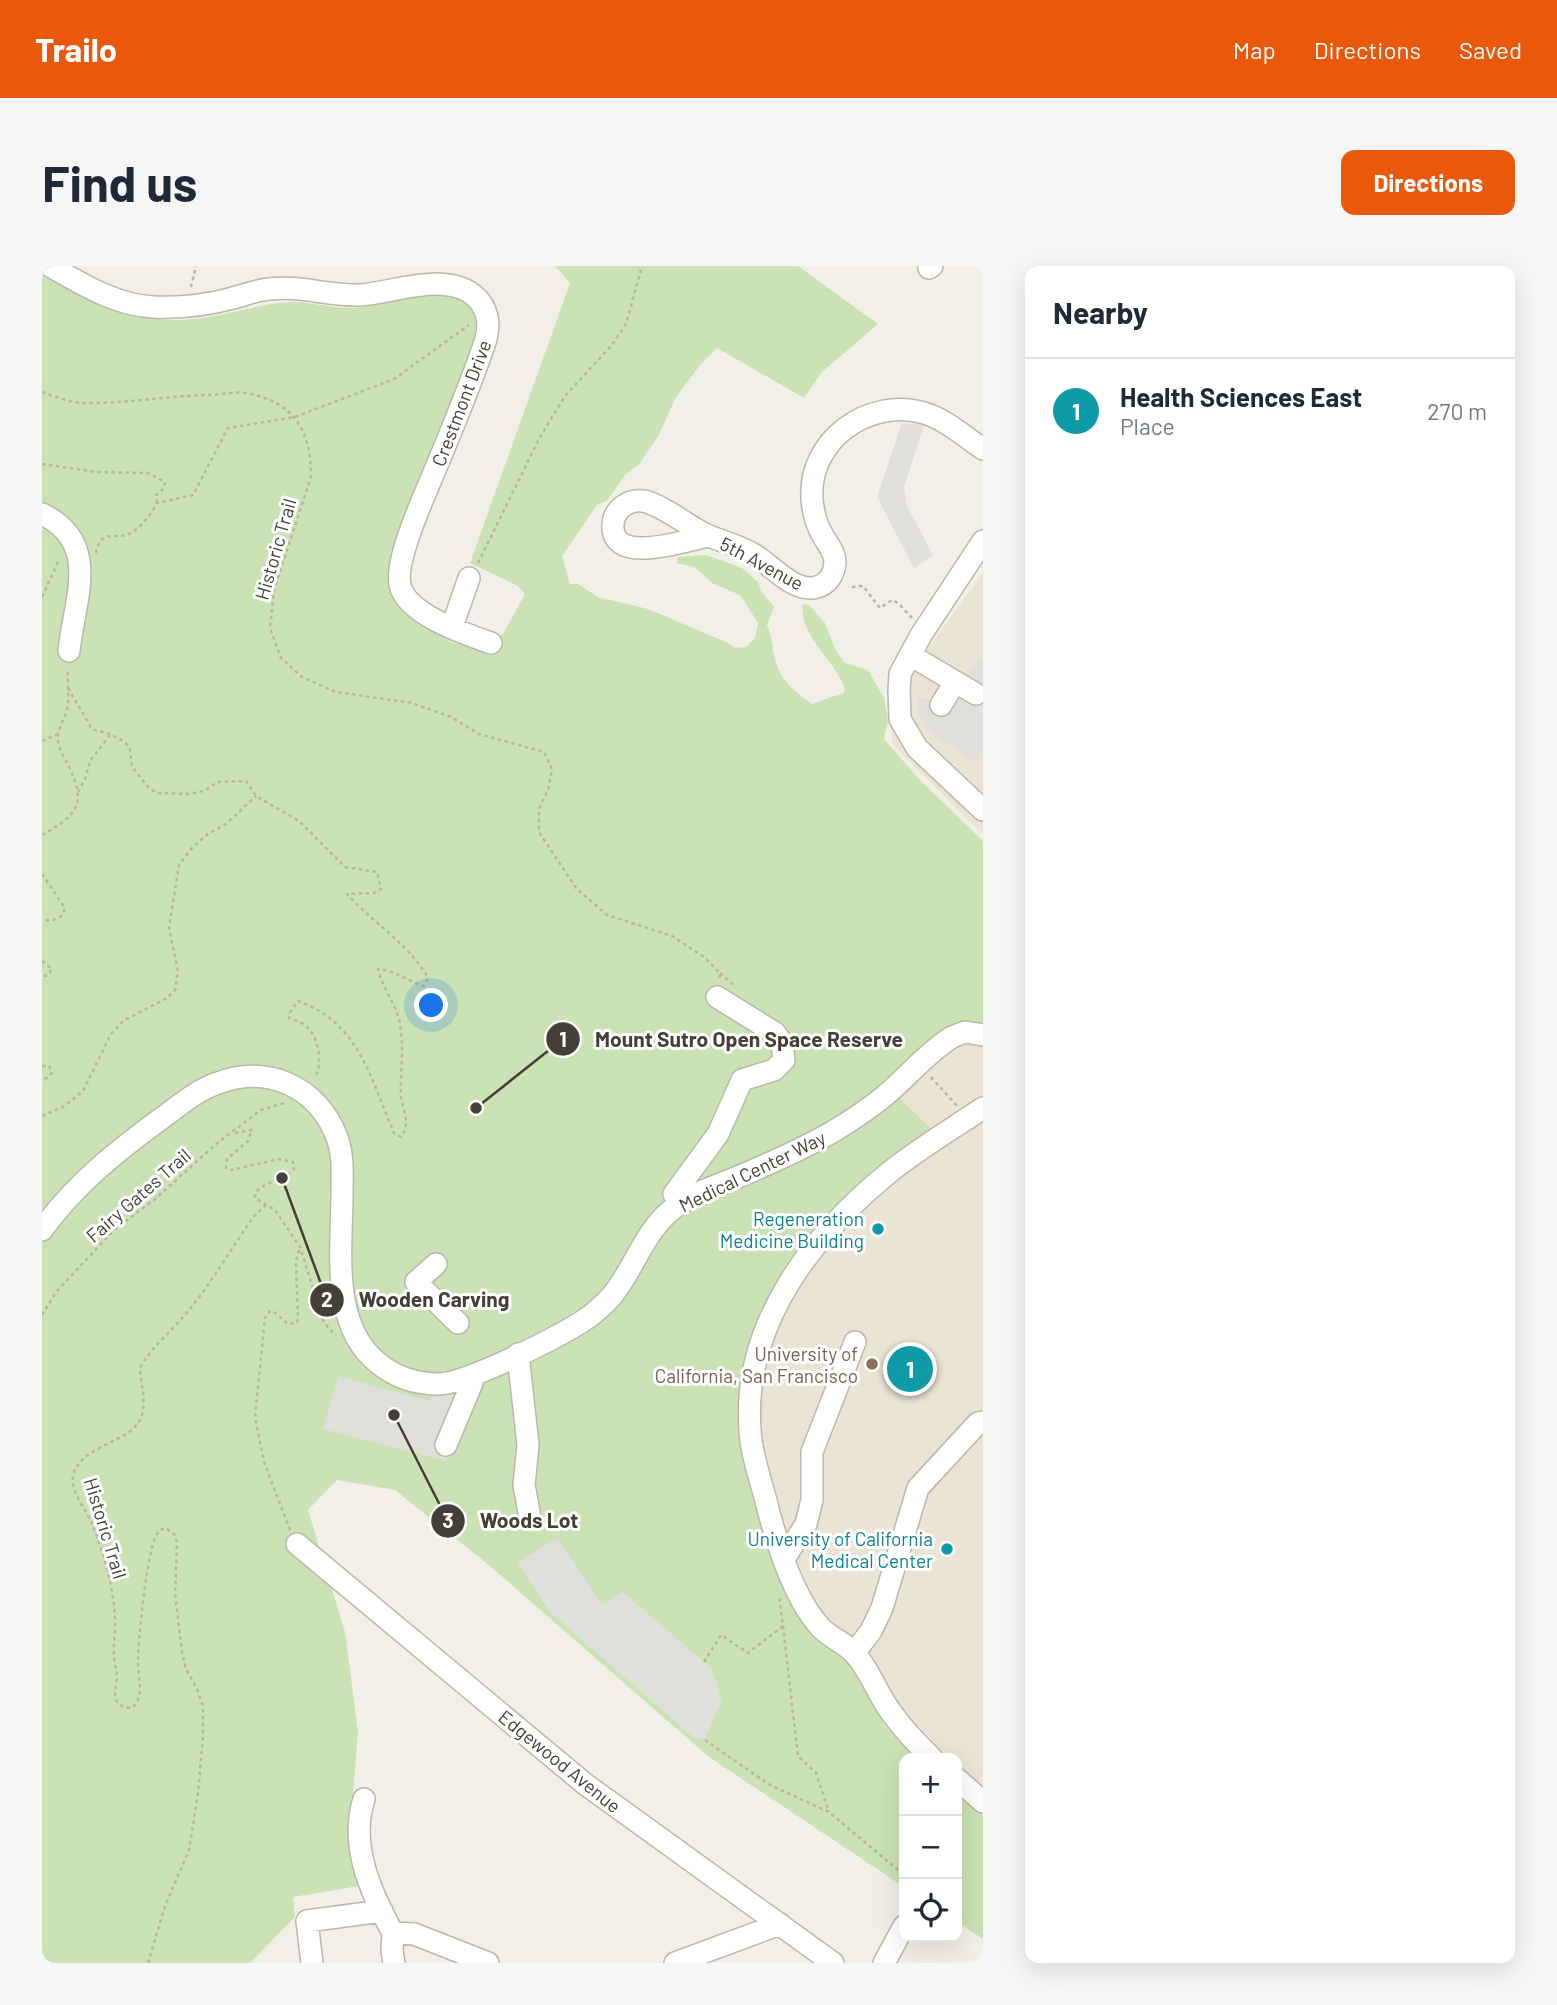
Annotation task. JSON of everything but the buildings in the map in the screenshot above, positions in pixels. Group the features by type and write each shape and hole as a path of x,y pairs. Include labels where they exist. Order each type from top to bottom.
{"street":[{"name":"Crestmont Drive","path":"50,266 98,293 151,307 223,300 269,289 348,295 439,285 466,290 478,299 486,313 488,329 483,349 416,518 400,566 400,585 411,603 426,614 491,643"},
{"name":"5th Avenue","path":"708,536 755,555 793,583 803,587 819,587 830,578 835,558 816,518 812,499 814,479 824,452 846,426 881,411 913,411 931,416 983,449"},
{"path":"42,514 60,525 71,538 80,559 82,573 69,651"},
{"path":"983,541 905,665 900,719 917,748 983,810"},
{"path":"453,628 470,579"},
{"path":"905,665 955,682 976,694"},
{"path":"941,705 955,682"},
{"path":"679,1204 674,1194 718,1134 742,1080 774,1070 784,1060 782,1044 775,1033 717,997"},
{"name":"Medical Center Way","path":"42,1230 71,1193 101,1165 201,1091 229,1079 259,1076 286,1081 305,1092 330,1123 340,1149 344,1290 349,1317 358,1339 373,1359 404,1378 440,1384 460,1381 577,1324 601,1307 617,1290 659,1220 679,1204 791,1154 836,1130 872,1106 939,1046 958,1034 972,1032 983,1035"},
{"path":"927,1753 895,1718 854,1653 827,1634 813,1618 784,1559 771,1521 750,1429 753,1377 765,1328 780,1297 813,1250 849,1210 892,1171 975,1113"},
{"path":"436,1264 416,1282 458,1323"},
{"path":"784,1559 806,1524 812,1500 812,1452 855,1342"},
{"path":"517,1354 528,1445 524,1485 529,1512"},
{"path":"446,1445 472,1376"},
{"path":"854,1653 871,1631 882,1608 918,1488 978,1423 983,1422"},
{"name":"Edgewood Avenue","path":"297,1544 585,1784 833,1963"},
{"path":"962,1783 983,1802"},
{"path":"364,1799 360,1810 359,1851 393,1933 394,1963"},
{"path":"312,1963 307,1921 382,1911"},
{"path":"675,1963 780,1924"},
{"path":"393,1933 414,1934 488,1963"},
{"path":"884,1963 899,1935"}],"path":[{"path":"187,305 196,266"},
{"path":"470,579 540,437 565,396 612,345 626,324 642,266"},
{"path":"157,503 193,495 228,428 295,417 394,379 486,313"},
{"path":"42,392 86,404 181,395 244,393 280,404 295,417"},
{"name":"Historic Trail","path":"295,417 306,435 311,477 274,590 270,628 281,658 302,677 336,692 412,703 451,717 479,734 544,752 552,769 548,790 539,809 539,832 576,888 607,915 672,936 704,957 744,994"},
{"path":"42,464 98,472 154,474 165,482 164,488 156,495 157,503 143,523 131,533 104,538 97,544 91,564 82,573"},
{"path":"42,597 71,538"},
{"path":"852,587 863,586 880,608 892,600 898,603 910,617"},
{"path":"78,792 60,747 58,734 66,713 68,688 92,729 125,742 130,750 132,767 149,788 157,793 191,794 206,790 217,782 246,781 256,796 299,821 345,867 377,872 381,889 347,894 363,912 410,953 428,978 425,986 410,982 397,973 378,969 400,1023 403,1048 401,1096 405,1130 401,1137 394,1133 361,1053 338,1026 314,1006 298,1000 289,1018 306,1025 319,1051 319,1070 305,1092"},
{"path":"42,741 58,734"},
{"path":"42,835 62,824 74,813 78,792 90,761 110,734"},
{"path":"42,1116 63,1107 83,1091 111,1034 123,1021 167,998 175,990 178,971 169,928 179,865 199,841 226,824 256,796"},
{"path":"42,874 65,908 64,913 54,920 42,920"},
{"path":"42,961 52,969 48,975 42,977"},
{"path":"717,997 720,972"},
{"path":"920,1064 975,1113"},
{"path":"42,1066 49,1066 52,1073 42,1082"},
{"name":"Fairy Gates Trail","path":"42,1315 56,1292 114,1230 154,1200 216,1144 261,1110 299,1099 305,1092"},
{"path":"232,1134 252,1130 248,1141 227,1159 226,1168 231,1171 279,1159 293,1162 294,1169 290,1174 268,1182 255,1193 255,1198 283,1218 300,1247 323,1320 329,1329 350,1342 358,1339"},
{"name":"Historic Trail","path":"148,1963 165,1906 189,1850 198,1793 203,1706 186,1669 182,1652 175,1594 177,1543 175,1535 166,1528 160,1530 156,1536 149,1560 138,1662 141,1693 138,1703 132,1709 117,1702 114,1691 117,1679 114,1656 116,1619 98,1540 73,1479 77,1466 85,1457 127,1432 141,1418 145,1390 140,1368 144,1360 188,1312 243,1231 266,1205"},
{"path":"297,1544 264,1462 255,1417 265,1318 273,1311 288,1324 297,1323 296,1261 300,1247"},
{"path":"778,1589 798,1756 816,1773 829,1812"},
{"path":"704,1662 721,1635 748,1653 783,1626"},
{"path":"705,1740 770,1786 829,1812 899,1871"}],"shaded area":[{"path":"902,423 924,425 904,487 907,506 933,555 914,568 877,497"},
{"path":"983,573 983,833 893,745 887,704"},
{"path":"983,653 983,753 977,764 927,731 917,710 919,698 940,698 958,689"},
{"name":"University of California, San Francisco","path":"961,1027 983,1039 983,1791 962,1770 962,1753 945,1753 844,1650 813,1601 782,1519 750,1413 771,1314 887,1086"},
{"path":"338,1376 429,1401 440,1384 472,1376 446,1461 323,1429"},
{"path":"558,1538 602,1605 623,1592 711,1668 722,1699 705,1740 693,1737 549,1611 517,1562"}],"green space":[{"path":"555,266 798,266 878,324 822,372 804,398 717,348 700,365 676,397 659,435 639,464 625,475 607,501 597,505 562,556 570,584 578,584 598,597 648,609 735,648 746,647 755,638 758,623 740,595 712,583 695,567 676,563 678,557 706,555 742,568 758,582 761,591 774,607 767,625 782,676 812,704 845,690 835,669 806,626 803,604 809,605 825,623 836,651 845,663 868,670 884,698 888,720 884,739 919,779 983,841 983,1028 888,1087 932,1130 788,1277 743,1405 802,1616 813,1635 840,1655 855,1671 886,1727 912,1753 899,1753 899,1884 709,1757 490,1566 395,1490 337,1480 308,1510 345,1632 358,1732 349,1844 359,1886 293,1897 295,1917 250,1963 42,1963 42,275 115,309 134,315 173,320 293,302 354,308 437,293 456,294 467,302 474,313 479,339 410,513 388,583 394,599 414,621 453,643 485,649 503,634 525,594 518,586 470,563 570,283"},
{"path":"962,1797 983,1816 983,1939 962,1925"}],"place":[{"name":"Mount Sutro Open Space Reserve","path":"476,1108"},
{"name":"Wooden Carving","path":"282,1178"},
{"name":"Regeneration Medicine Building","path":"878,1229"},
{"name":"University of California, San Francisco","path":"872,1364"},
{"name":"Health Sciences East","path":"910,1369"},
{"name":"Woods Lot","path":"394,1415"},
{"name":"University of California Medical Center","path":"947,1549"}]}
